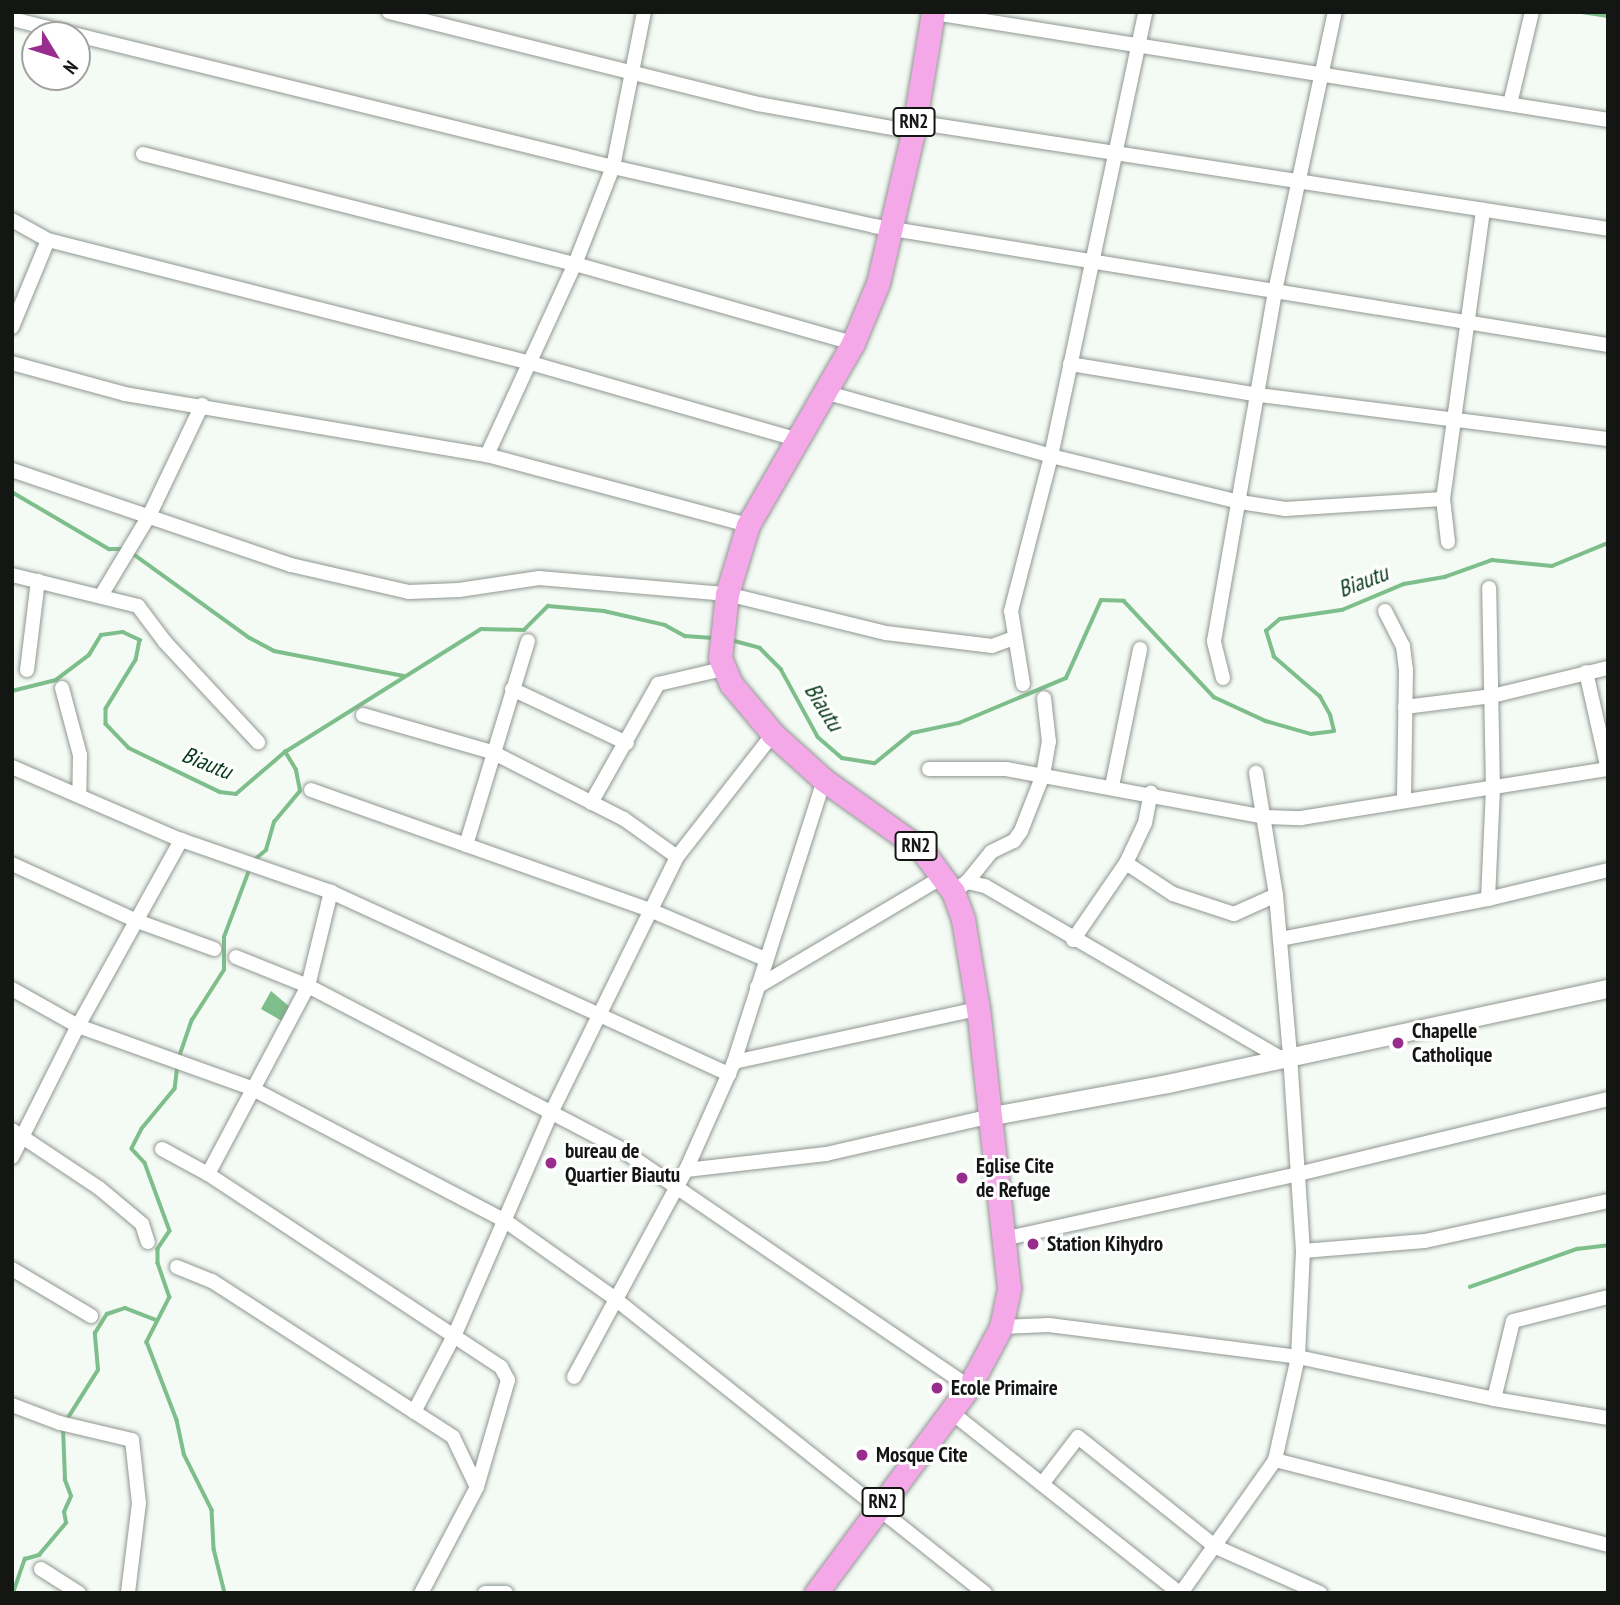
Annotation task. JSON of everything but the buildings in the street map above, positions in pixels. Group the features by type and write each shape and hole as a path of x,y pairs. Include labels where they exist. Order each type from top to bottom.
{"highway":[{"name":"RN2","path":"816,1593 968,1387 1001,1327 1009,1288 978,1009 955,883 922,850 824,780 751,712 723,669 720,636 727,594 748,525 865,320 893,229 931,13"}],"street":[{"path":"389,12 758,104 1116,153 1608,229"},
{"path":"487,455 527,362 575,264 613,167 634,72 643,12"},
{"path":"1023,684 1011,611 1051,456 1145,12"},
{"path":"1223,678 1214,641 1275,291 1335,12"},
{"path":"931,13 1138,49 1608,120"},
{"path":"1510,104 1532,13"},
{"path":"91,38 613,167 893,229 1608,345"},
{"path":"142,154 575,264 853,343"},
{"path":"1448,542 1443,499 1452,418 1483,209"},
{"path":"12,220 48,240 527,362 796,439"},
{"path":"12,327 48,240"},
{"path":"12,363 124,394 487,455 748,525"},
{"path":"1070,364 1259,395 1608,439"},
{"path":"824,392 1051,456 1240,502 1285,509 1443,499"},
{"path":"102,594 150,514 202,405"},
{"path":"12,470 150,514 291,565 410,592 459,590 539,578 727,594 886,634 992,646 1014,638"},
{"path":"12,575 102,594 138,606 165,642 258,742"},
{"path":"27,670 38,581"},
{"path":"1488,899 1493,788 1489,587"},
{"path":"1385,611 1403,646 1404,800"},
{"path":"466,845 492,752 528,642"},
{"path":"1112,786 1140,649"},
{"path":"1405,707 1492,696 1608,668"},
{"path":"592,803 658,684 723,669"},
{"path":"929,769 1006,769 1151,793 1265,817 1301,818 1608,769 1586,672"},
{"path":"62,688 80,755 79,794"},
{"path":"512,689 627,743"},
{"path":"757,987 955,883 991,852 1014,841 1043,775 1049,742 1044,698"},
{"path":"363,715 492,752 624,819 677,857"},
{"path":"414,1412 455,1334 551,1113 677,857 773,734"},
{"path":"12,768 79,794 181,840 331,892 731,1068 978,1009"},
{"path":"951,1412 1180,1593 1275,1460 1297,1357 1303,1251 1285,1056 1276,895 1256,773"},
{"path":"575,1377 614,1298 687,1170 731,1068 824,780"},
{"path":"311,790 650,910 765,959"},
{"path":"1073,940 1126,863 1145,823 1151,793"},
{"path":"12,1157 18,1133 181,840"},
{"path":"1126,863 1173,894 1234,914 1276,895"},
{"path":"12,864 137,921 214,949"},
{"path":"1280,939 1488,899 1608,870"},
{"path":"955,883 985,886 1073,940 1285,1056"},
{"path":"208,1174 251,1088 308,986 331,892"},
{"path":"236,957 308,986 619,1148 968,1387"},
{"path":"12,989 78,1026 178,1065 251,1088 504,1220 614,1298 876,1510 985,1593"},
{"path":"687,1170 826,1154 988,1117 1168,1084 1285,1056 1608,989"},
{"path":"1003,1239 1298,1174 1608,1099"},
{"path":"18,1133 110,1197 142,1224 148,1241"},
{"path":"162,1149 208,1174 455,1334 501,1367 508,1380 477,1487 421,1593"},
{"path":"1303,1251 1425,1241 1608,1201"},
{"path":"177,1267 212,1281 453,1437 477,1487"},
{"path":"12,1269 91,1316"},
{"path":"1494,1399 1513,1321 1608,1297"},
{"path":"1001,1327 1049,1325 1297,1357 1494,1399 1608,1418"},
{"path":"12,1405 65,1424 132,1440 135,1446 139,1503 128,1593"},
{"path":"1042,1484 1078,1437 1216,1546 1320,1593"},
{"path":"1275,1460 1608,1545"},
{"path":"41,1569 79,1593"},
{"path":"485,1593 506,1593"}],"shaded area":[{"path":"271,991 290,1007 282,1021 261,1009"}],"waterway":[{"path":"1582,12 1608,16"},
{"path":"12,492 109,549 123,549"},
{"name":"Biautu","path":"731,640 760,648 781,669 818,737 842,758 875,763 912,733 959,723 1066,678 1101,600 1124,601 1214,697 1266,721 1311,734 1334,731 1330,715 1320,697 1274,657 1266,631 1280,619 1342,610 1404,584 1445,577 1492,560 1552,566 1608,543"},
{"path":"132,553 250,638 274,651 404,676"},
{"name":"Biautu","path":"12,691 56,680 89,655 101,635 123,632 140,640 136,660 106,709 106,724 129,748 220,792 236,794 285,752 481,629 524,630 548,606 604,611 665,625 685,636 713,638"},
{"path":"253,861 266,850 274,822 300,791 296,770 285,752"},
{"path":"179,1057 192,1020 224,970 224,937 250,868"},
{"path":"178,1065 175,1089 142,1129 132,1149 145,1163 170,1231 158,1249 158,1263 170,1297 147,1342 177,1420 184,1454 212,1510 214,1549 225,1593"},
{"path":"1470,1287 1577,1249 1608,1245"},
{"path":"66,1421 98,1370 95,1333 107,1314 125,1308 157,1320"},
{"path":"13,1593 25,1559 39,1555 66,1523 64,1512 71,1496 65,1480 63,1428"}],"place":[{"name":"Chapelle Catholique","path":"1398,1043"},
{"name":"bureau de Quartier Biautu","path":"551,1163"},
{"name":"Eglise Cite de Refuge","path":"962,1178"},
{"name":"Station Kihydro","path":"1033,1244"},
{"name":"Ecole Primaire","path":"937,1388"},
{"name":"Mosque Cite","path":"862,1455"}]}
